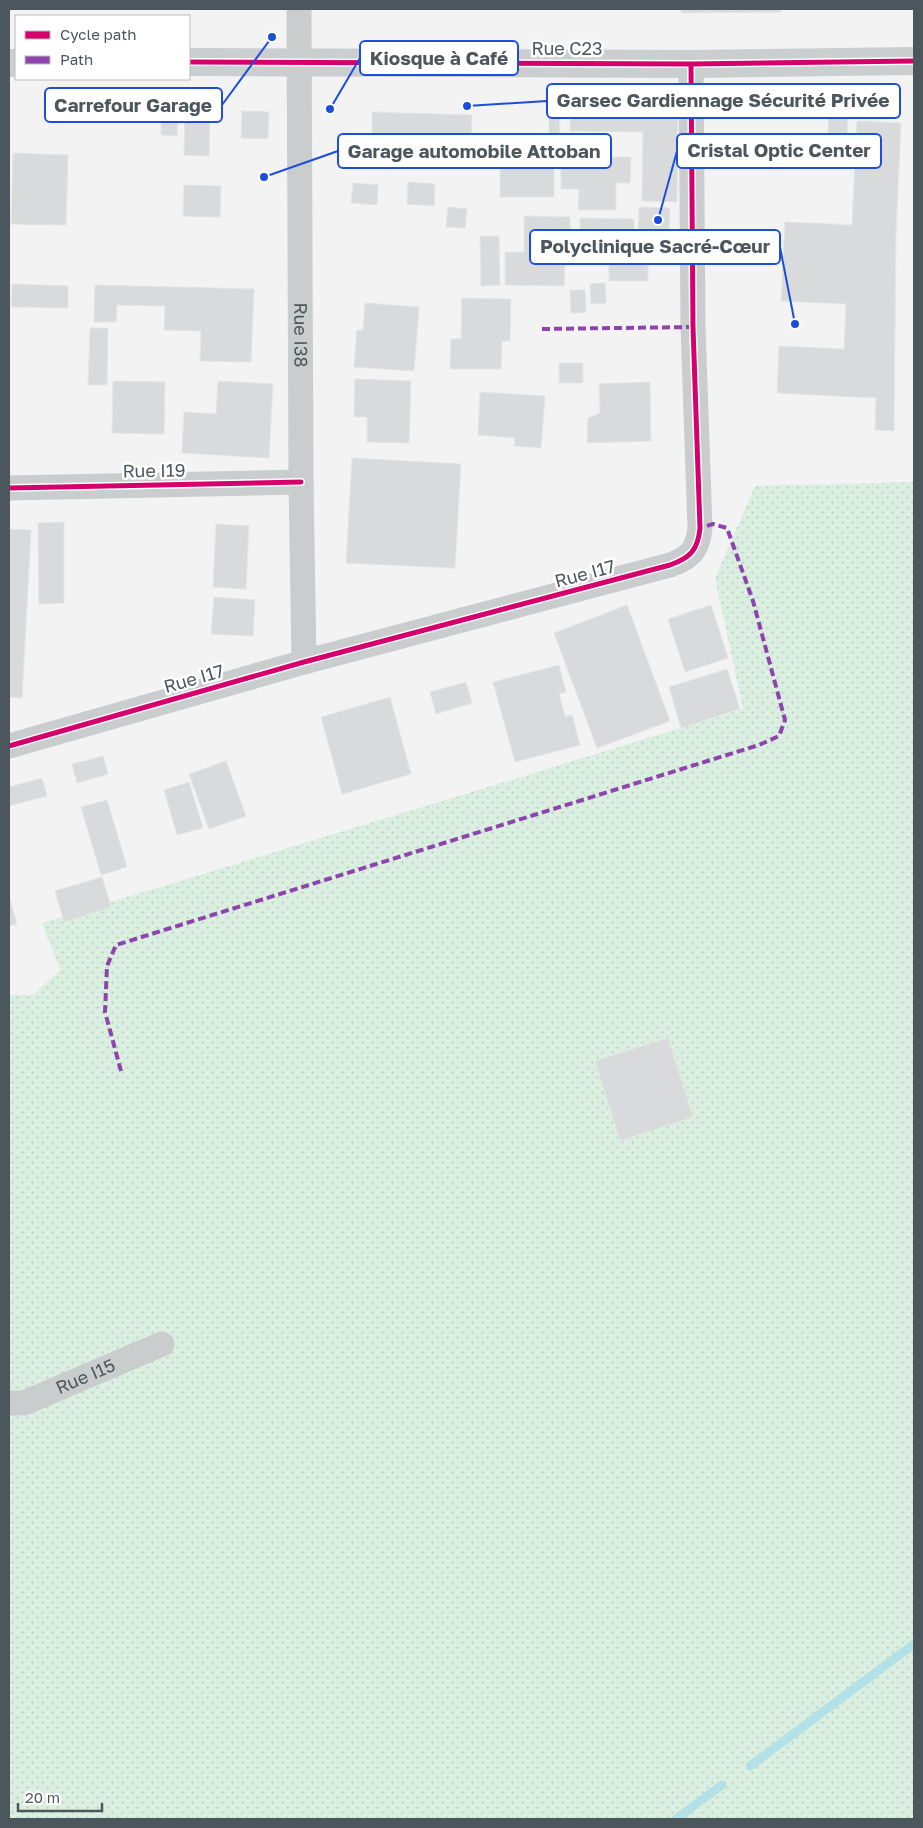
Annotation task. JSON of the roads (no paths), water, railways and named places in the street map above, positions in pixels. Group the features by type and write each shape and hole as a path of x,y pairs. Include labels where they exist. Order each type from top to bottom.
{"street":[{"name":"Rue I38","path":"299,9 301,482 304,662"},
{"name":"Rue C23","path":"190,62 691,64 914,61"},
{"name":"Rue I17","path":"9,746 304,662 670,566 685,560 695,551 699,542 700,528 693,327 691,64"},
{"name":"Rue I19","path":"9,488 301,482"},
{"name":"Rue I15","path":"9,1404 24,1403 162,1344"}],"waterway":[{"path":"750,1766 914,1644"},
{"path":"676,1819 722,1785"}],"place":[{"name":"Carrefour Garage","path":"272,37"},
{"name":"Garsec Gardiennage Sécurité Privée","path":"467,106"},
{"name":"Kiosque à Café","path":"330,109"},
{"name":"Garage automobile Attoban","path":"264,177"},
{"name":"Cristal Optic Center","path":"658,220"},
{"name":"Polyclinique Sacré-Cœur","path":"795,324"}]}
